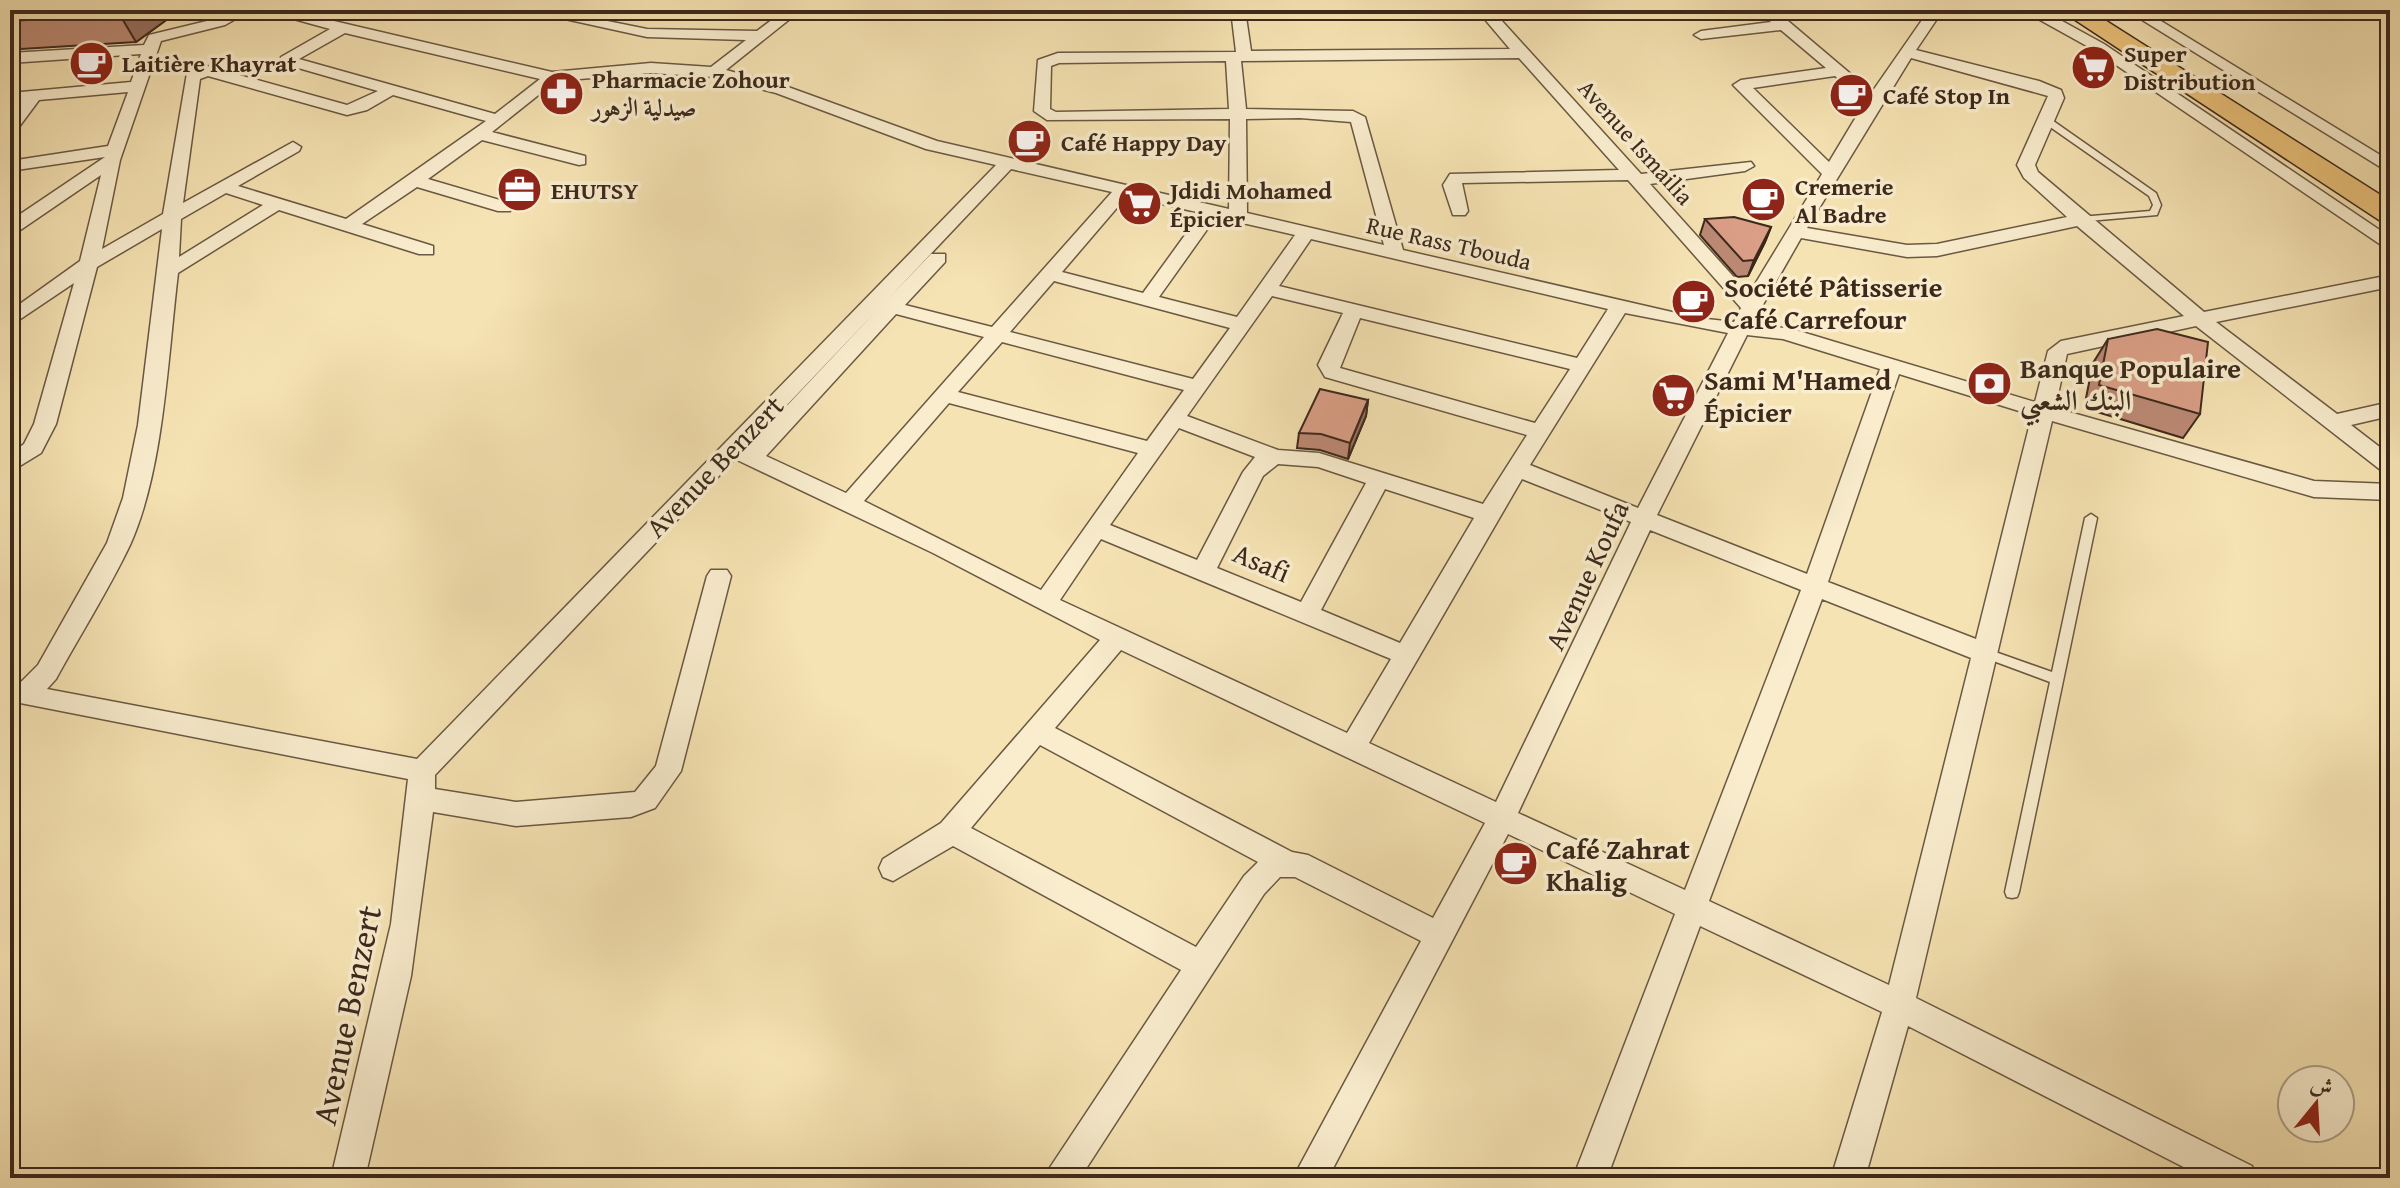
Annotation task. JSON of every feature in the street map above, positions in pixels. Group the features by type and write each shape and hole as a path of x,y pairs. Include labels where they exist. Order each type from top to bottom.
{"main road":[{"path":"2101,10 2390,193"},
{"path":"2066,16 2390,214"}],"street":[{"path":"10,465 39,440 103,211 113,155 152,41 160,35 220,22 244,10"},
{"path":"268,10 552,77"},
{"path":"531,10 647,33 760,36"},
{"path":"714,72 794,10"},
{"path":"1195,10 1223,10"},
{"path":"1238,10 1238,215"},
{"name":"Avenue Ismailia","path":"1484,10 1635,178 1746,317"},
{"path":"1766,10 1874,101"},
{"name":"Avenue Koufa","path":"1310,1178 1502,818 1644,519 1746,317 1874,101 1936,10"},
{"path":"2029,10 2066,16"},
{"path":"2040,10 2066,16 2390,245"},
{"path":"2133,10 2390,168"},
{"path":"1701,35 1784,25"},
{"path":"342,28 286,60 496,119"},
{"path":"10,58 149,49"},
{"path":"1396,256 1359,120 1345,114 1062,119 1042,111 1043,63 1051,58 1523,53"},
{"path":"1908,53 2047,88 2056,98 2026,165 2030,174 2080,220 2390,466"},
{"name":"Rue Rass Tbouda","path":"552,77 651,68 714,72 782,90 932,145 1213,209 1396,256 1698,324 1746,317 1785,333 2044,412 2314,489 2347,493 2390,492"},
{"path":"18,693 47,672 119,543 142,462 169,271 172,215 191,79 195,74 207,71 347,110 361,107 390,90"},
{"path":"1831,173 1741,85 1839,71"},
{"path":"346,227 416,181 552,77"},
{"path":"10,98 138,86"},
{"path":"10,128 34,96"},
{"path":"479,134 579,160"},
{"path":"10,320 87,265 293,147"},
{"path":"10,166 113,155"},
{"path":"10,229 113,155"},
{"name":"Avenue Benzert","path":"348,1178 376,1066 417,847 422,771 741,453 1017,165"},
{"path":"1459,211 1452,185 1456,178 1635,178 1745,166"},
{"path":"416,181 504,207"},
{"path":"225,187 426,250"},
{"path":"850,503 1123,190"},
{"path":"169,271 276,204"},
{"path":"1147,300 1213,209"},
{"path":"1796,232 1907,251 1937,250 2080,220"},
{"path":"1045,603 1172,418 1243,325 1306,233"},
{"path":"1049,274 1243,325"},
{"path":"1848,1178 1899,1005 2058,351 2068,345 2390,281"},
{"path":"1268,289 1582,366"},
{"path":"882,305 1195,386"},
{"path":"1352,748 1403,654 1620,306"},
{"path":"1354,310 1330,355 1328,365 1332,372 1540,432"},
{"path":"1590,1178 1814,587 1892,365"},
{"path":"946,396 1151,449"},
{"path":"2334,422 2390,409"},
{"path":"1172,418 1276,457 1319,460 1488,514"},
{"path":"741,453 850,503 1045,603 1899,1005 2240,1178"},
{"path":"1204,570 1254,472 1263,462 1276,457"},
{"path":"1518,469 1984,653"},
{"path":"1307,614 1379,479"},
{"name":"Asafi","path":"1095,528 1403,654"},
{"path":"421,798 516,814 631,805 645,800 668,771 719,576"},
{"path":"893,868 926,850 951,831 1117,637"},
{"path":"18,693 422,771"},
{"path":"1036,730 1285,862 1298,864 1439,936"},
{"path":"951,831 1201,965"},
{"path":"1060,1178 1265,871 1285,862"}],"lane":[{"path":"2046,120 2153,195 2157,205 2154,213 2080,220"},
{"path":"2012,892 2091,518"},
{"path":"1984,653 2057,679"}],"building":[{"path":"20,10 126,10 120,15 10,21 10,17"},
{"path":"1734,217 1771,227 1754,260 1743,261 1705,219"},
{"path":"2157,329 2208,342 2200,414 2099,385 2108,339"},
{"path":"1320,389 1368,400 1350,443 1321,434 1299,433"}],"place":[{"name":"Laitière Khayrat","path":"91,63"},
{"name":"Super Distribution","path":"2093,67"},
{"name":"Pharmacie Zohour صيدلية الزهور","path":"561,93"},
{"name":"Café Stop In","path":"1852,95"},
{"name":"Café Happy Day","path":"1030,142"},
{"name":"EHUTSY","path":"520,190"},
{"name":"Cremerie Al Badre","path":"1764,200"},
{"name":"Jdidi Mohamed Épicier","path":"1139,204"},
{"name":"Société Pâtisserie Café Carrefour","path":"1693,302"},
{"name":"Banque Populaire البنك الشعبي","path":"1989,383"},
{"name":"Sami M'Hamed Épicier","path":"1673,395"},
{"name":"Café Zahrat Khalig","path":"1515,864"}]}
